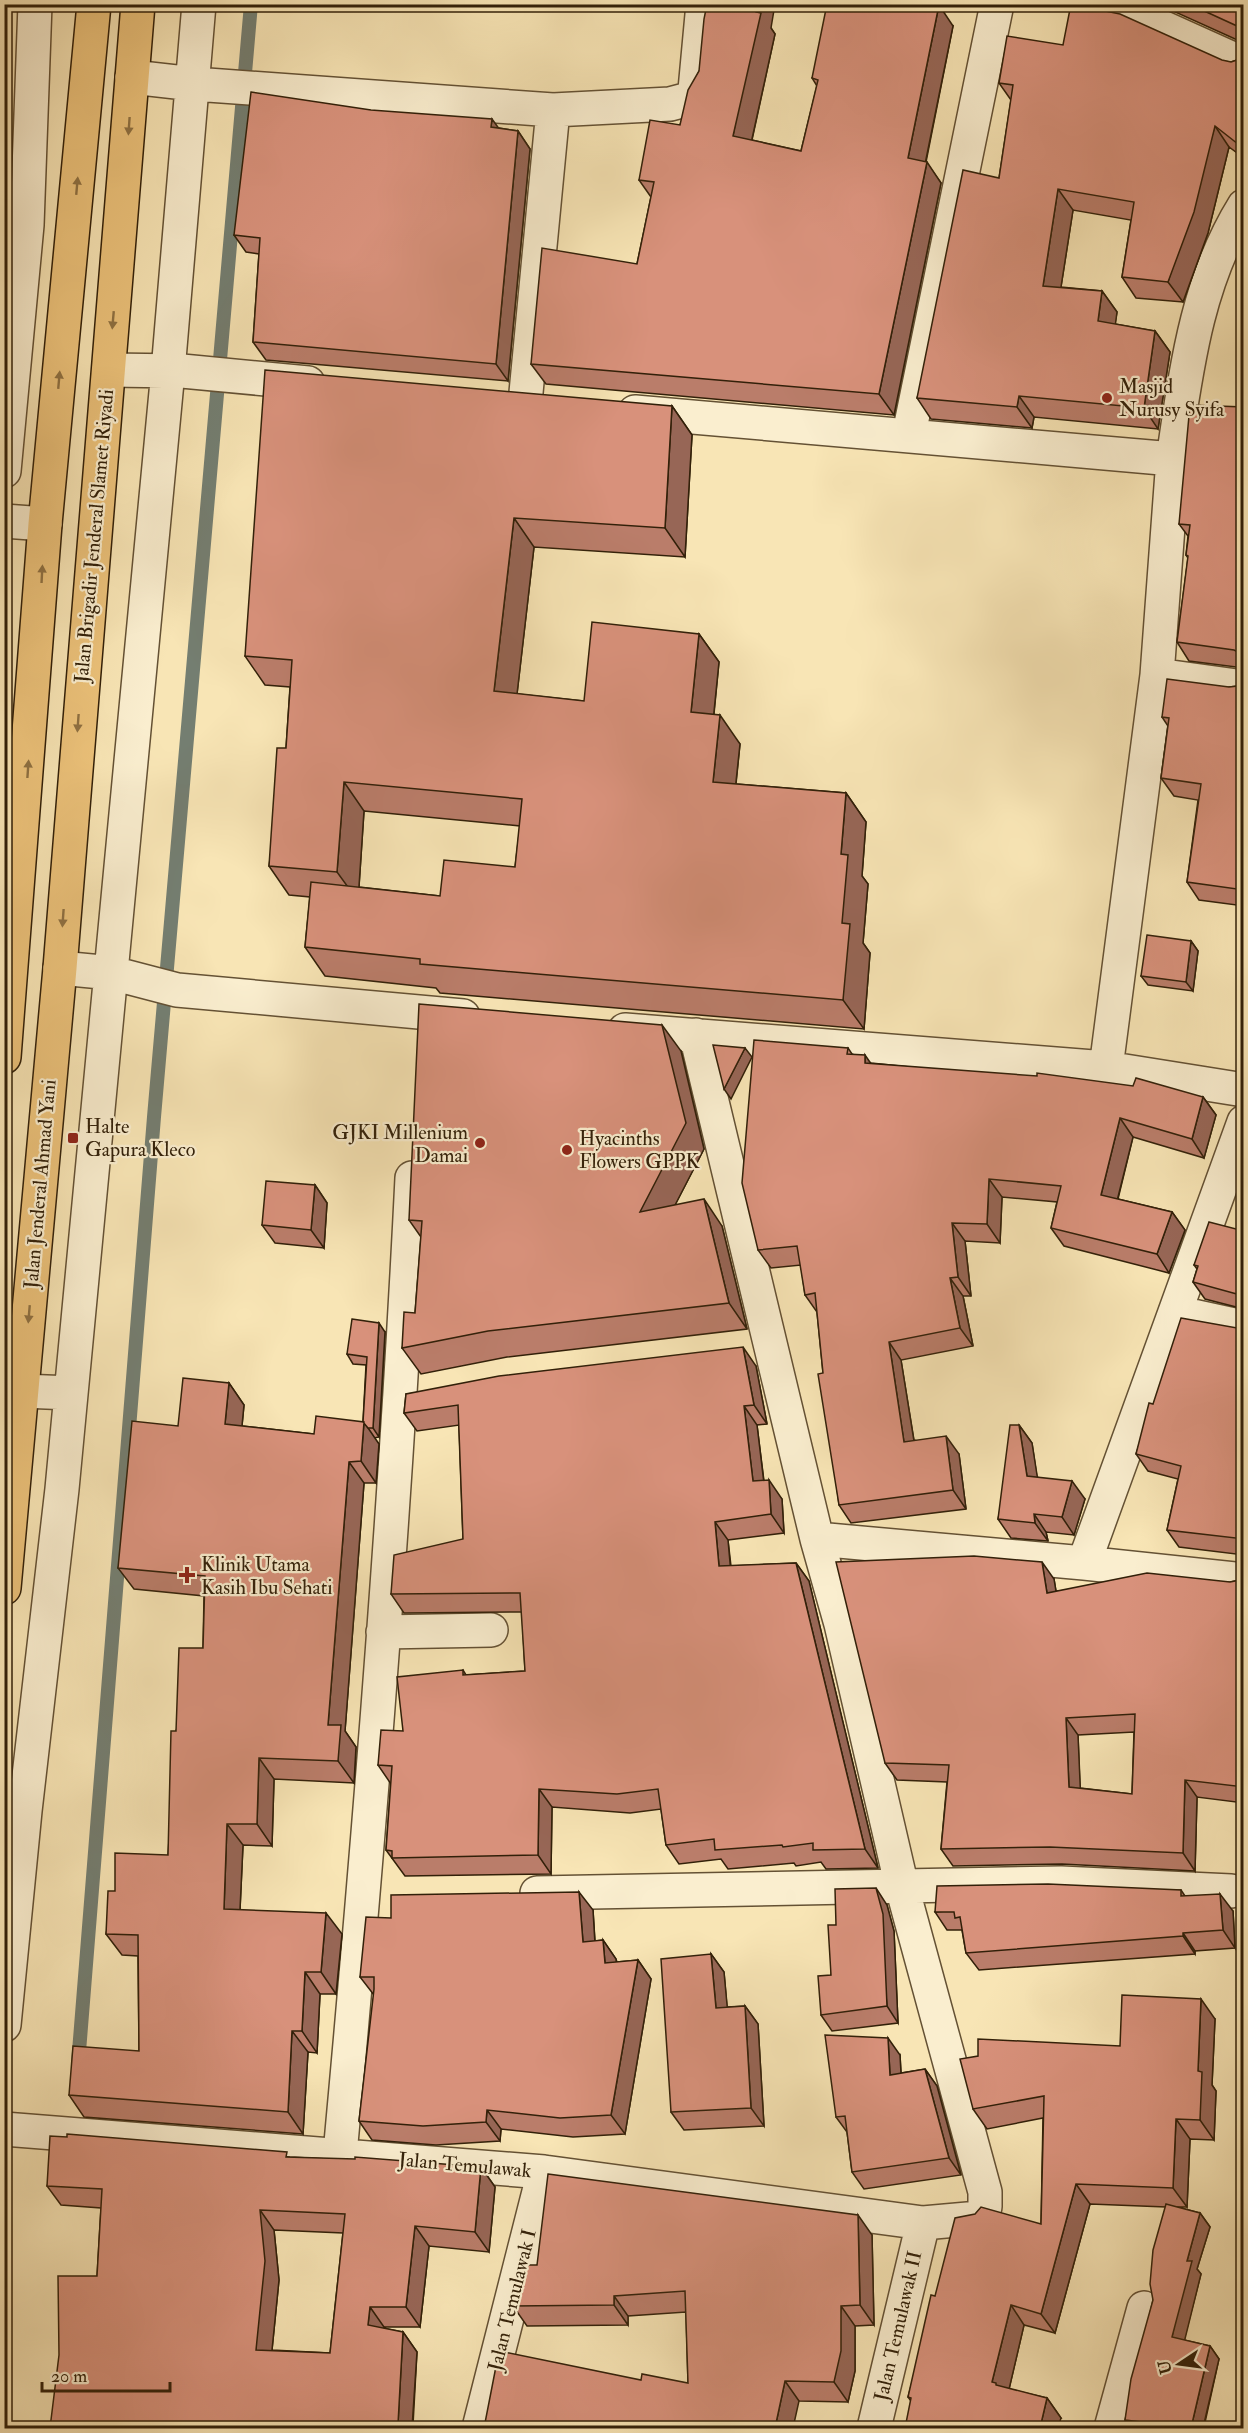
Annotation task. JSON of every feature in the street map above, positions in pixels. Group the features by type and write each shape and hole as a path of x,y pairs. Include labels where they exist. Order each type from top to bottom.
{"highway":[{"path":"4,1058 14,818 45,524 94,4"},
{"name":"Jalan Brigadir Jenderal Slamet Riyadi","path":"51,1067 138,4"},
{"name":"Jalan Jenderal Ahmad Yani","path":"5,1583 51,1067"}],"street":[{"path":"4,471 16,224 35,4"},
{"path":"4,2025 15,1811 52,1580 118,975 168,371 209,85 199,4"},
{"path":"132,76 209,85 264,87 553,110 670,104 690,99 695,90 704,4"},
{"path":"909,434 997,4"},
{"path":"1102,4 1135,9 1244,64"},
{"path":"525,403 553,110"},
{"path":"1106,1068 1158,675 1173,459 1188,360 1205,288 1240,219"},
{"path":"16,224 73,228"},
{"path":"109,370 168,371 341,386"},
{"path":"490,400 560,406"},
{"path":"606,410 909,434 1173,459"},
{"path":"4,521 45,524"},
{"path":"1158,675 1244,687"},
{"path":"60,968 118,975 177,990 489,1018"},
{"path":"418,1047 420,1012"},
{"path":"592,1027 1106,1068 1244,1090"},
{"path":"696,1035 818,1539 842,1624 902,1887"},
{"path":"1084,1563 1244,1122"},
{"path":"340,2154 376,1896 383,1632 401,1397 413,1152"},
{"path":"1175,1312 1244,1327"},
{"path":"736,1349 771,1345"},
{"path":"401,1397 434,1390"},
{"path":"22,1391 71,1393"},
{"path":"818,1539 1244,1580"},
{"path":"5,1583 52,1580"},
{"path":"383,1632 491,1630"},
{"path":"507,1893 1062,1883 1231,1891"},
{"name":"Jalan Temulawak","path":"4,2129 544,2172 923,2223 979,2218 985,2207 985,2192 902,1887"},
{"name":"Jalan Temulawak I","path":"479,2428 544,2172"},
{"name":"Jalan Temulawak II","path":"874,2428 923,2223"},
{"path":"1111,2428 1144,2308"}],"building":[{"path":"707,4 757,4 756,12 761,13 733,136 801,151 818,80 812,78 827,4 939,5 908,158 927,162 879,394 531,364 542,248 637,264 654,182 639,180 650,120 680,125 688,90 699,71"},
{"path":"1071,4 1120,14 1222,60 1231,62 1240,59 1244,54 1244,136 1238,144 1215,126 1194,212 1168,282 1122,277 1134,202 1058,189 1043,286 1102,291 1098,321 1155,331 1144,408 1019,396 1017,407 917,398 963,170 999,178 1013,85 999,83 1007,36 1063,45"},
{"path":"1189,4 1244,4 1244,32 1237,26"},
{"path":"251,92 371,110 492,119 491,127 518,131 496,364 253,342 260,238 234,235"},
{"path":"265,370 672,406 665,528 514,518 494,691 584,701 592,622 699,634 691,712 720,715 713,782 846,793 841,854 848,855 842,923 850,924 843,1000 420,964 420,959 305,947 311,882 440,896 444,860 515,867 522,799 344,782 337,872 269,866 277,748 286,748 292,660 245,656"},
{"path":"1190,405 1244,407 1244,655 1234,650 1177,642 1190,525 1179,524"},
{"path":"1167,679 1229,687 1238,686 1244,682 1244,890 1187,882 1201,784 1161,778 1169,718 1162,717"},
{"path":"1147,935 1191,941 1186,982 1141,976"},
{"path":"419,1004 662,1025 686,1123 640,1212 704,1199 729,1303 488,1331 402,1348 404,1312 415,1313 422,1221 409,1220"},
{"path":"754,1040 848,1048 847,1054 865,1055 865,1063 1037,1076 1037,1073 1133,1086 1136,1078 1203,1097 1192,1139 1120,1118 1101,1195 1172,1212 1157,1254 1051,1228 1061,1186 989,1179 987,1224 952,1223 958,1277 950,1278 960,1328 889,1342 904,1442 946,1436 953,1490 839,1505 818,1374 823,1373 815,1293 805,1295 797,1246 758,1250 742,1183"},
{"path":"713,1045 745,1048 724,1089"},
{"path":"266,1181 315,1185 311,1230 262,1225"},
{"path":"1209,1222 1244,1231 1244,1296 1193,1282 1198,1266 1194,1265"},
{"path":"1181,1318 1237,1328 1244,1324 1244,1539 1167,1530 1181,1466 1136,1454 1149,1403 1153,1404"},
{"path":"352,1319 379,1323 373,1428 368,1428 363,1422 367,1357 347,1354"},
{"path":"743,1347 754,1405 744,1406 753,1481 769,1480 771,1514 715,1522 719,1566 796,1563 865,1849 813,1850 813,1843 783,1847 782,1845 715,1850 714,1839 666,1845 658,1789 617,1794 539,1789 538,1855 392,1858 392,1851 386,1850 392,1766 378,1765 381,1730 403,1731 397,1677 463,1670 463,1675 525,1671 520,1593 391,1594 394,1555 463,1539 458,1405 404,1413 406,1394 499,1376"},
{"path":"183,1378 229,1383 225,1424 314,1434 316,1416 364,1422 361,1461 349,1462 328,1725 341,1725 338,1761 259,1758 257,1824 227,1824 224,1909 326,1913 321,1972 305,1972 302,2031 292,2031 288,2112 69,2095 73,2046 139,2051 138,1935 106,1934 108,1891 115,1891 115,1853 168,1855 171,1731 176,1731 179,1648 203,1648 205,1576 118,1568 132,1421 178,1426"},
{"path":"1010,1425 1019,1425 1027,1476 1072,1481 1062,1517 1034,1514 1035,1523 998,1519"},
{"path":"974,1556 1042,1562 1047,1593 1147,1573 1230,1582 1244,1577 1244,1635 1239,1661 1244,1660 1244,1787 1185,1780 1183,1853 1050,1847 941,1849 949,1765 885,1763 836,1562","holes":["1135,1714 1132,1794 1069,1787 1066,1718"]},
{"path":"1048,1884 1181,1890 1181,1896 1220,1894 1223,1930 1183,1933 1183,1936 966,1953 960,1917 955,1918 954,1912 935,1912 937,1886"},
{"path":"876,1888 883,1914 887,2006 821,2015 818,1976 831,1975 828,1925 836,1925 835,1889"},
{"path":"579,1892 583,1942 603,1940 605,1963 638,1960 611,2115 560,2118 487,2110 486,2122 423,2126 359,2121 374,1989 374,1977 360,1977 366,1917 391,1918 391,1895"},
{"path":"711,1954 716,2008 745,2006 751,2108 671,2112 661,1959"},
{"path":"1122,1995 1201,1999 1198,2071 1202,2072 1200,2120 1176,2119 1173,2188 1076,2184 1041,2314 1011,2305 992,2382 1047,2398 1040,2428 905,2428 911,2398 908,2397 931,2295 935,2296 955,2218 975,2214 981,2207 1041,2224 1044,2096 973,2109 960,2059 978,2056 978,2039 1120,2046"},
{"path":"825,2035 888,2038 890,2075 925,2069 949,2158 852,2172 845,2116 836,2117"},
{"path":"67,2134 287,2152 286,2157 355,2159 355,2157 481,2167 475,2232 415,2226 406,2307 370,2307 368,2325 403,2332 398,2424 454,2428 50,2428 59,2355 58,2276 97,2276 102,2189 47,2186 50,2136 67,2137","holes":["260,2210 345,2214 330,2353 256,2350 265,2261"]},
{"path":"548,2174 858,2215 860,2305 841,2306 841,2351 834,2382 785,2381 775,2428 484,2428 499,2351 641,2380 642,2374 688,2383 685,2291 614,2296 614,2305 513,2306 521,2265 537,2265"},
{"path":"1166,2204 1200,2213 1187,2261 1192,2261 1172,2337 1210,2346 1191,2428 1150,2428 1149,2423 1125,2420 1131,2379 1153,2300 1150,2284 1153,2250"}],"waterway":[{"path":"78,2064 154,1117 251,4"}],"place":[{"name":"Masjid Nurusy Syifa","path":"1107,398"},
{"name":"Halte Gapura Kleco","path":"73,1138"},
{"name":"GJKI Millenium Damai","path":"480,1143"},
{"name":"Hyacinths Flowers GPPK","path":"567,1150"},
{"name":"Klinik Utama Kasih Ibu Sehati","path":"187,1575"}]}
